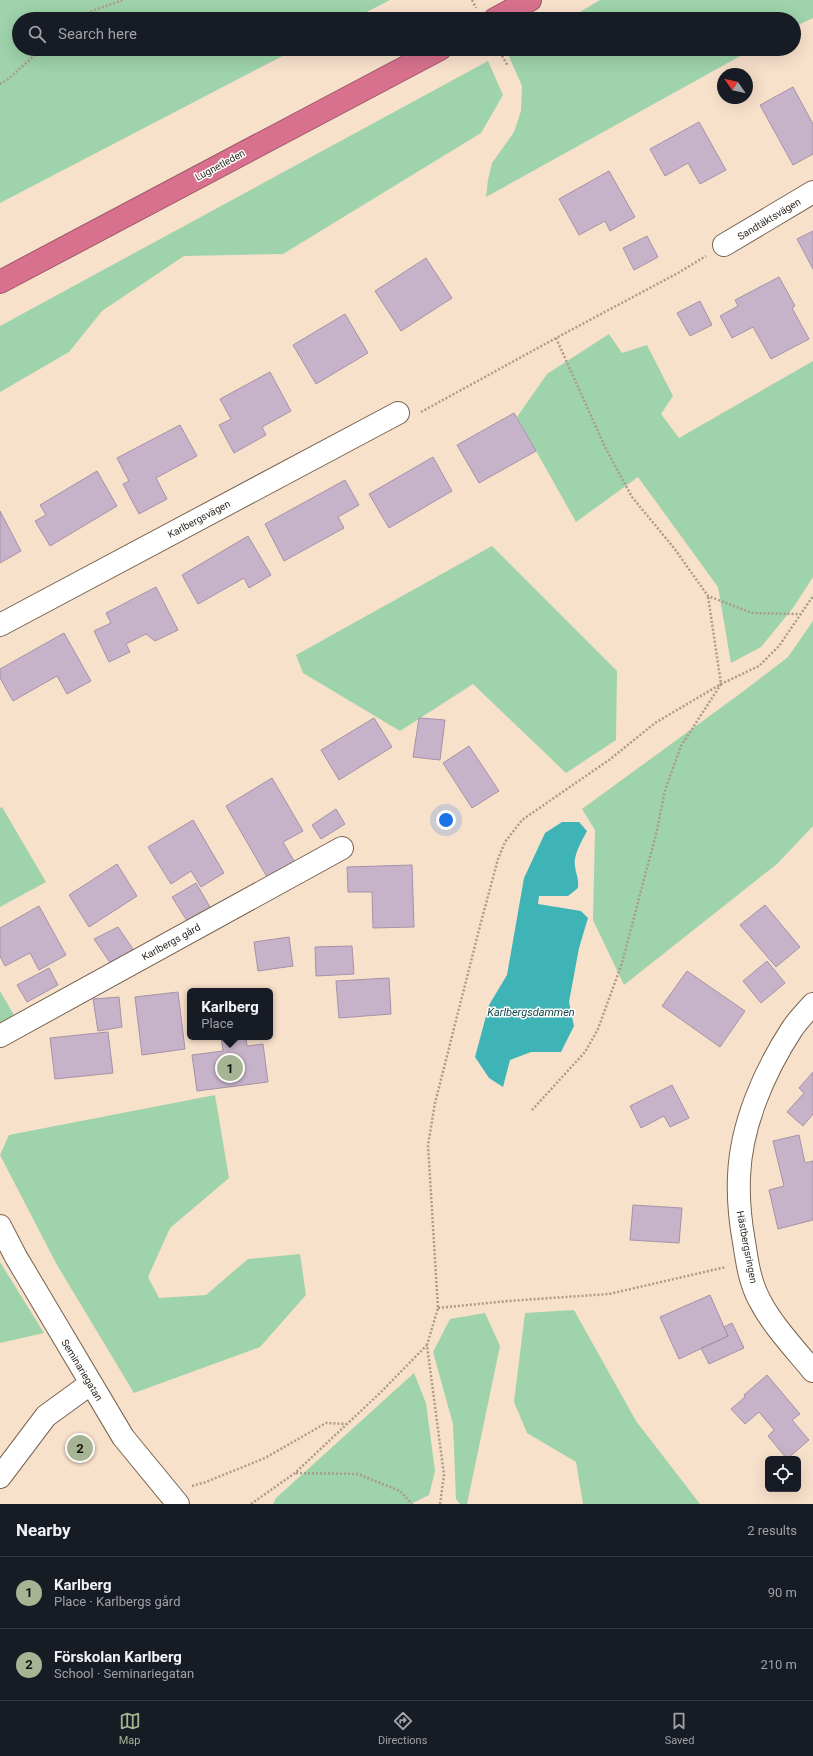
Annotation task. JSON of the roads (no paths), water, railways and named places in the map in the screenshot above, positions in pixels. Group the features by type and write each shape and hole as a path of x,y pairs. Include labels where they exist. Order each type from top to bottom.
{"highway":[{"path":"508,12 530,0"},
{"name":"Lugnetleden","path":"0,282 427,56"}],"street":[{"name":"Sandtäktsvägen","path":"724,245 813,192"},
{"name":"Karlbergsvägen","path":"0,625 398,413"},
{"name":"Karlbergs gård","path":"0,1036 342,848"},
{"name":"Hästbergsringen","path":"813,1004 792,1029 771,1065 754,1104 744,1139 739,1175 739,1214 747,1262 754,1288 767,1313 813,1371"},
{"name":"Seminariegatan","path":"0,1226 16,1257 90,1384 123,1437 173,1498"},
{"path":"0,1477 46,1416 90,1384"}],"water":[{"name":"Karlbergsdammen","path":"562,822 579,822 587,831 575,857 578,888 568,896 539,896 538,904 581,911 588,918 579,948 569,1002 574,1026 561,1052 531,1052 510,1060 503,1087 489,1078 475,1057 489,1005 507,975 524,878 545,833"}],"place":[{"name":"Karlberg","path":"230,1068"},
{"name":"Förskolan Karlberg","path":"80,1448"}]}
